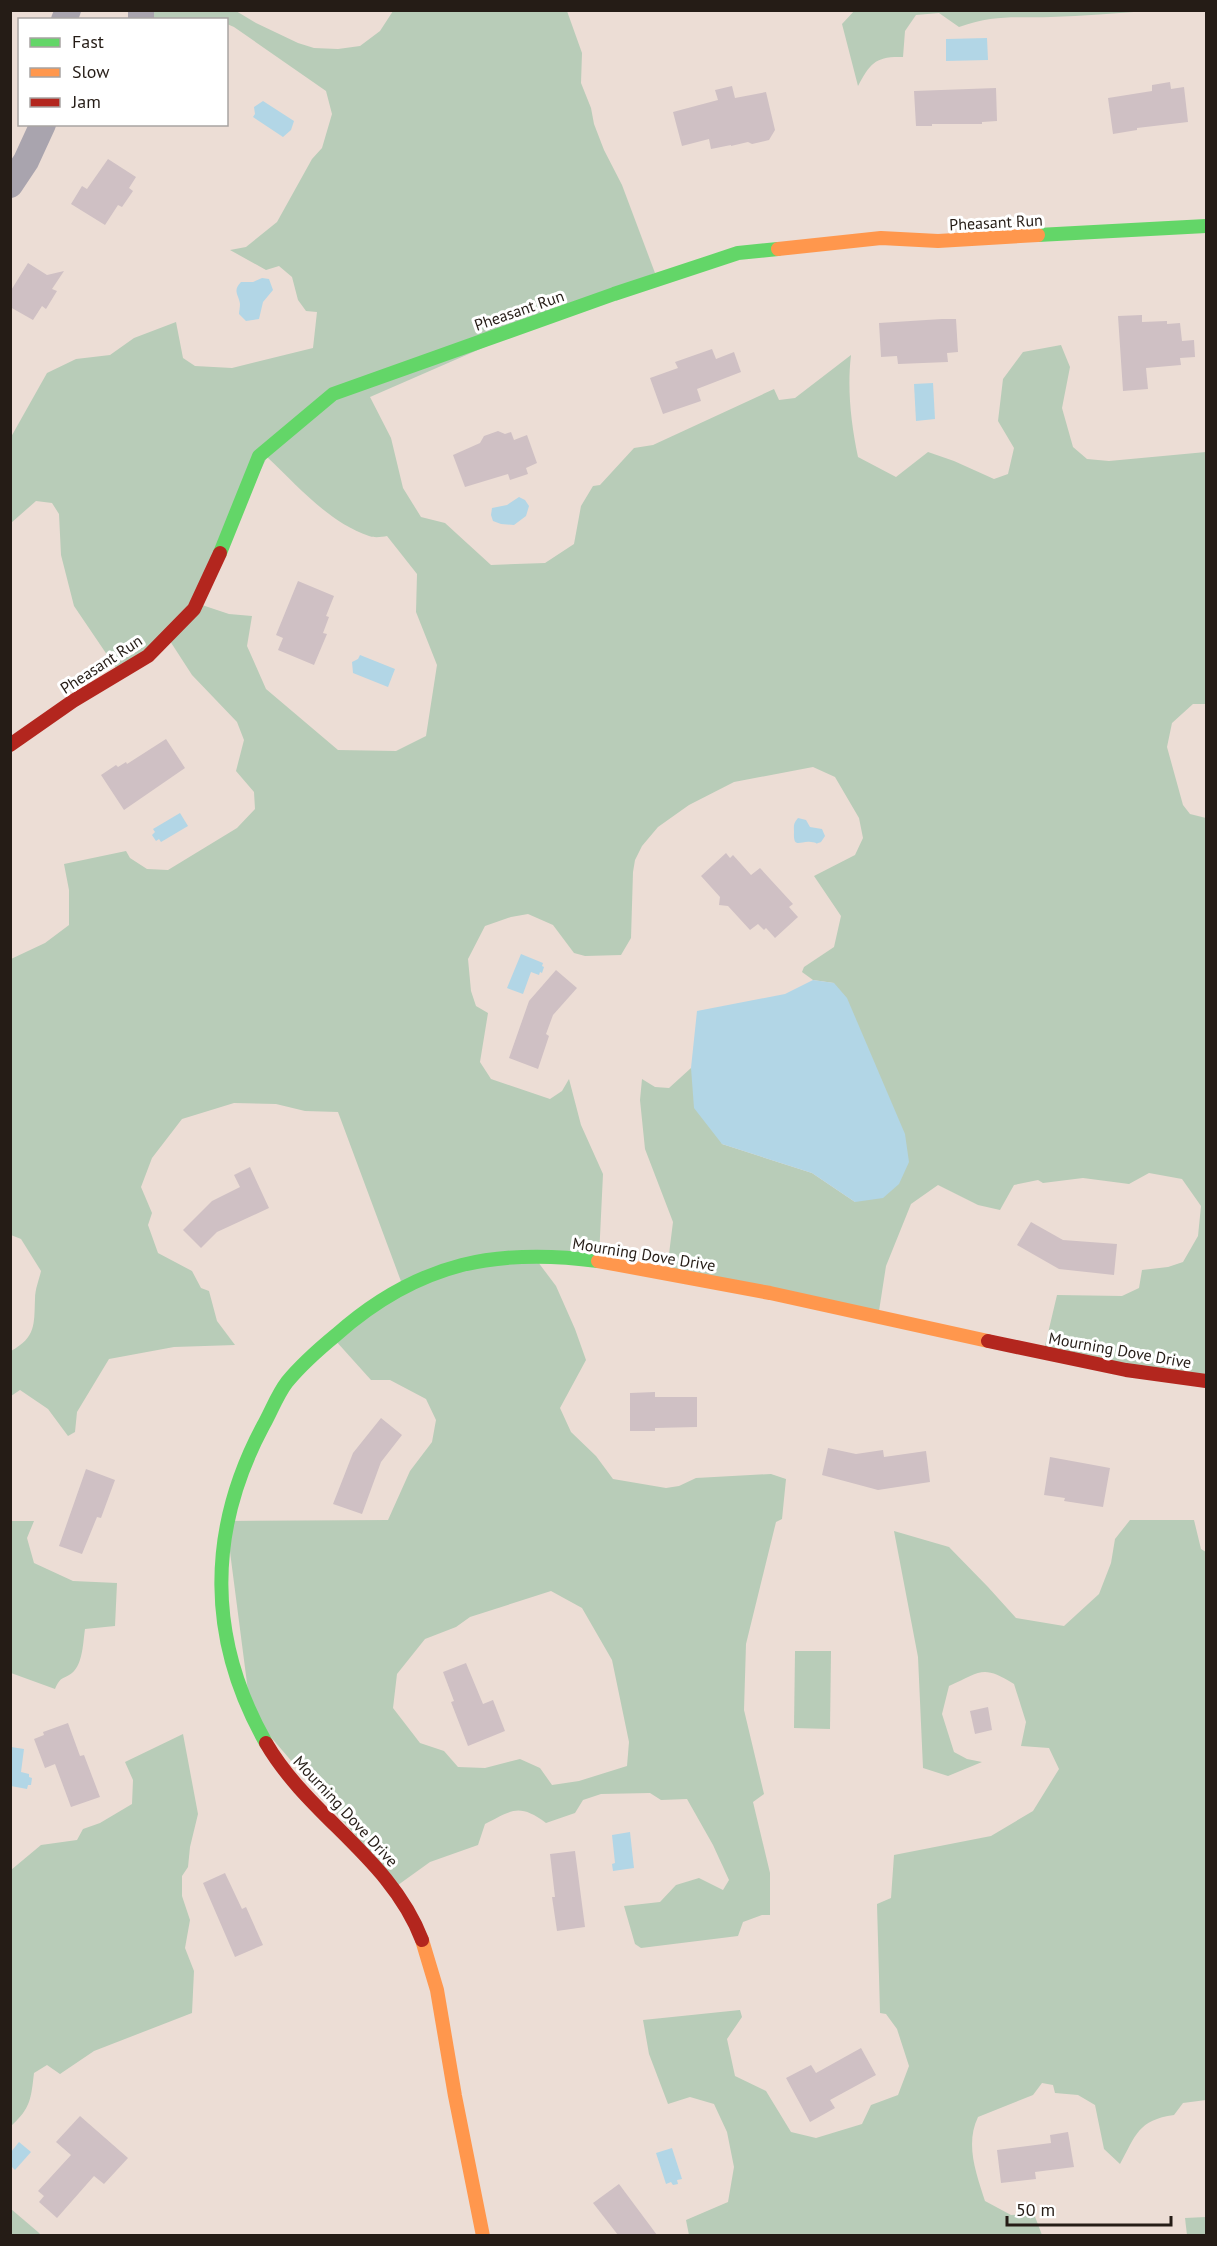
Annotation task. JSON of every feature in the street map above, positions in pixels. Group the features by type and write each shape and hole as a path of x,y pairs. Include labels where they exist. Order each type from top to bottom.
{"street":[{"path":"10,185 26,161 42,126"},
{"name":"Pheasant Run","path":"10,745 73,701 148,656 194,609 230,533 259,456 333,394 603,298 738,253 881,237 938,242 1206,226"},
{"name":"Mourning Dove Drive","path":"483,2235 451,2074 441,2009 418,1931 407,1907 389,1882 302,1793 283,1770 261,1734 242,1692 231,1660 225,1628 223,1597 223,1557 227,1517 238,1479 285,1384 335,1333 362,1311 387,1295 416,1281 464,1264 507,1257 534,1256 590,1259 843,1308 1102,1367 1206,1381"}],"green space":[{"path":"855,10 1148,11 1063,17 1005,18 983,20 959,27 939,13 916,15 905,31 903,57 886,58 875,62 858,86 842,24"},
{"path":"127,11 236,11 298,43 314,48 338,49 360,46 380,31 393,11 567,11 582,53 581,83 591,108 594,124 622,185 655,273 370,397 391,438 403,488 421,517 445,523 491,565 545,563 574,544 581,506 593,486 600,485 634,448 653,445 774,389 779,400 795,398 851,355 850,406 858,457 896,477 928,452 994,479 1008,474 1014,448 998,421 1003,379 1023,352 1061,345 1070,367 1062,408 1073,447 1087,459 1109,461 1206,452 1206,704 1193,704 1172,723 1167,747 1183,805 1190,814 1206,818 1206,1379 1044,1350 1057,1295 1122,1296 1139,1288 1142,1270 1168,1267 1183,1262 1198,1236 1201,1206 1182,1179 1149,1173 1129,1184 1083,1178 1043,1183 1038,1180 1014,1185 1000,1210 978,1205 938,1185 911,1204 886,1266 879,1311 667,1270 673,1222 645,1149 640,1100 642,1079 655,1087 669,1088 691,1068 722,1144 812,1173 855,1202 834,983 813,980 802,972 804,967 834,947 841,916 814,876 855,855 863,838 859,818 835,777 813,767 734,782 689,805 658,827 642,846 635,860 631,938 621,955 585,956 574,953 553,925 528,914 485,926 468,959 471,991 476,1006 488,1013 480,1062 491,1079 550,1099 562,1091 569,1079 581,1125 603,1174 599,1257 535,1258 556,1286 586,1360 560,1408 571,1432 596,1456 613,1479 666,1488 679,1486 696,1478 771,1474 786,1479 782,1519 776,1522 746,1644 744,1710 764,1794 753,1802 770,1873 770,1915 762,1915 743,1922 738,1936 641,1948 635,1944 624,1906 660,1902 676,1885 699,1878 723,1890 729,1880 713,1845 687,1799 661,1800 650,1793 601,1794 583,1800 575,1813 546,1823 529,1813 509,1812 485,1824 478,1845 430,1862 398,1885 251,1714 226,1521 388,1520 410,1471 432,1442 436,1420 426,1399 390,1380 371,1380 335,1340 402,1284 338,1112 305,1111 276,1104 234,1103 182,1119 152,1158 141,1187 152,1213 148,1225 158,1253 192,1271 201,1288 209,1291 217,1321 235,1345 174,1347 109,1359 77,1412 75,1432 68,1436 48,1409 20,1390 11,1396 11,1351 25,1341 32,1330 41,1271 21,1239 11,1235 11,959 45,943 69,925 69,890 64,864 126,851 130,858 147,869 168,870 237,828 255,809 254,792 236,771 244,740 237,722 192,675 170,641 116,668 74,606 61,555 59,514 52,503 36,501 11,523 11,437 47,373 76,359 110,355 134,338 176,322 183,358 195,366 232,368 313,348 317,312 306,311 298,300 292,277 279,266 266,270 230,250 246,247 277,222 312,159 322,148 332,114 326,91 228,24 228,18 132,18","holes":["267,457 314,502 354,530 371,537 387,536 417,574 416,612 437,665 426,736 396,751 338,750 266,689 247,646 252,616 229,614 196,603","551,1591 582,1608 612,1660 629,1742 627,1766 579,1781 552,1785 540,1768 520,1759 485,1768 458,1767 444,1751 420,1743 393,1708 397,1674 425,1639 456,1627 470,1617"]},
{"path":"1130,1520 1194,1520 1201,1549 1206,1552 1206,2100 1183,2103 1174,2115 1162,2117 1145,2125 1135,2137 1120,2164 1104,2149 1095,2105 1078,2095 1055,2093 1053,2085 1042,2083 1033,2095 978,2117 974,2127 972,2148 975,2169 985,2201 1011,2215 1034,2214 1042,2235 689,2235 686,2220 728,2202 734,2167 727,2132 714,2104 690,2097 668,2104 649,2054 643,2020 740,2010 742,2017 727,2039 735,2076 766,2091 791,2132 816,2138 862,2124 871,2105 898,2095 909,2066 897,2029 886,2014 880,2013 877,1904 891,1898 894,1855 991,1836 1033,1811 1059,1769 1049,1748 1021,1746 1026,1722 1014,1684 988,1672 975,1674 949,1686 942,1714 954,1752 967,1759 982,1762 948,1776 923,1768 918,1657 894,1531 949,1547 1016,1618 1064,1626 1099,1594 1111,1563 1115,1539"},
{"path":"10,1521 34,1521 27,1538 34,1563 73,1581 117,1583 115,1626 85,1629 82,1652 76,1669 60,1680 55,1689 11,1673"},
{"path":"795,1651 831,1651 830,1729 794,1728"},
{"path":"183,1734 198,1814 188,1867 182,1876 182,1896 190,1920 185,1948 194,1971 192,2013 94,2051 60,2074 47,2065 34,2073 29,2102 23,2114 11,2126 11,1870 41,1845 77,1840 83,1829 100,1823 132,1804 133,1780 125,1762"},
{"path":"11,2209 38,2232 41,2235 11,2235"},
{"path":"1206,2217 1206,2235 1187,2235 1185,2218"}],"water":[{"path":"987,38 988,60 946,61 946,39"},
{"path":"263,101 294,121 291,130 283,137 253,117 254,107"},
{"path":"262,278 269,279 273,290 263,302 259,319 246,321 239,314 237,288 241,282 253,282"},
{"path":"933,383 935,419 916,421 914,384"},
{"path":"519,497 529,506 526,516 514,525 493,521 492,508 507,505"},
{"path":"360,655 395,669 388,687 353,673 352,662"},
{"path":"180,813 188,826 161,842 159,839 156,841 152,835 155,832 153,829"},
{"path":"798,818 806,820 810,827 822,829 825,836 821,842 817,844 814,842 796,843 794,826"},
{"path":"521,954 543,963 544,967 539,975 531,972 523,994 507,988"},
{"path":"813,980 834,983 847,998 905,1134 909,1162 899,1184 883,1198 855,1202 812,1173 722,1144 694,1108 691,1068 697,1011 785,994"},
{"path":"11,1747 24,1749 21,1772 29,1774 32,1778 31,1785 28,1785 27,1789 11,1786"},
{"path":"630,1832 634,1868 613,1871 612,1864 615,1863 612,1835"},
{"path":"19,2142 31,2152 15,2170 11,2166 11,2152"},
{"path":"672,2148 682,2179 677,2180 678,2184 673,2185 671,2182 666,2184 656,2153"}],"building":[{"path":"1170,82 1171,89 1184,87 1188,122 1137,128 1137,130 1113,134 1108,98 1152,91 1152,85"},
{"path":"732,86 735,98 766,92 775,130 769,140 711,149 709,139 682,146 673,112 718,100 715,90"},
{"path":"996,88 997,121 982,122 982,124 916,126 914,91"},
{"path":"108,159 136,177 129,188 133,191 122,207 118,205 105,225 71,204 82,186 87,189"},
{"path":"28,263 47,275 64,271 52,289 57,291 46,309 42,306 33,320 10,307 10,292"},
{"path":"1142,315 1142,322 1180,323 1182,341 1194,340 1195,357 1180,358 1181,365 1146,368 1148,389 1123,391 1118,316"},
{"path":"956,319 958,352 947,353 948,362 898,364 897,356 881,357 879,323"},
{"path":"712,349 716,359 734,352 741,372 697,389 701,401 663,414 650,378 678,368 675,362"},
{"path":"498,431 505,434 511,432 514,440 527,435 537,463 526,468 528,474 510,480 508,474 465,487 453,455 480,443 484,436"},
{"path":"298,581 334,596 326,616 329,617 323,633 327,634 314,665 278,650 283,638 276,635"},
{"path":"166,739 185,768 124,810 101,775 116,765 118,767 126,762 127,764"},
{"path":"726,853 730,858 733,855 751,875 760,868 793,904 789,907 798,917 775,938 766,928 764,930 758,924 750,930 728,906 719,905 720,897 701,876"},
{"path":"556,970 577,988 553,1015 538,1069 509,1058 529,1001"},
{"path":"250,1167 269,1208 217,1232 201,1248 183,1230 212,1201 240,1187 234,1175"},
{"path":"1031,1222 1063,1240 1117,1244 1114,1275 1059,1269 1017,1245"},
{"path":"655,1392 655,1397 697,1397 697,1427 630,1431 630,1393"},
{"path":"381,1418 402,1435 381,1462 362,1514 333,1504 353,1453"},
{"path":"828,1448 856,1454 883,1450 884,1457 926,1451 930,1482 878,1490 822,1475"},
{"path":"1050,1457 1110,1468 1103,1507 1064,1501 1065,1498 1044,1495"},
{"path":"86,1469 115,1480 101,1518 97,1517 82,1554 59,1546"},
{"path":"466,1663 483,1704 493,1700 505,1731 468,1746 451,1702 454,1701 443,1672"},
{"path":"988,1707 992,1730 975,1734 970,1711"},
{"path":"68,1723 80,1756 84,1755 100,1797 71,1807 55,1764 45,1768 34,1739 44,1735 43,1732"},
{"path":"575,1851 585,1927 557,1931 552,1897 555,1897 550,1854"},
{"path":"225,1873 242,1909 246,1907 263,1945 235,1957 203,1883"},
{"path":"861,2048 876,2075 830,2100 835,2108 810,2122 786,2078 811,2065 816,2073"},
{"path":"80,2116 128,2158 104,2184 94,2176 57,2218 39,2202 44,2196 38,2191 71,2155 56,2142"},
{"path":"1068,2132 1074,2167 1035,2172 1036,2179 1001,2183 997,2150 1051,2143 1050,2135"},
{"path":"619,2184 657,2235 618,2235 593,2203"}],"traffic: fast":[{"path":"1038,235 1206,226"},
{"path":"220,553 259,456 333,394 614,294 738,253 778,249"},
{"path":"266,1743 247,1704 233,1664 224,1625 221,1585 224,1545 232,1505 245,1466 283,1387 310,1357 364,1312 395,1292 428,1276 479,1261 513,1257 598,1261"}],"traffic: slow":[{"path":"778,249 881,238 938,241 1038,235"},
{"path":"598,1261 770,1293 988,1341"},
{"path":"422,1940 437,1990 483,2236"}],"traffic: jam":[{"path":"10,745 73,701 148,656 194,609 220,553"},
{"path":"988,1341 1126,1370 1206,1381"},
{"path":"266,1743 304,1793 391,1885 408,1911 422,1940"}]}
